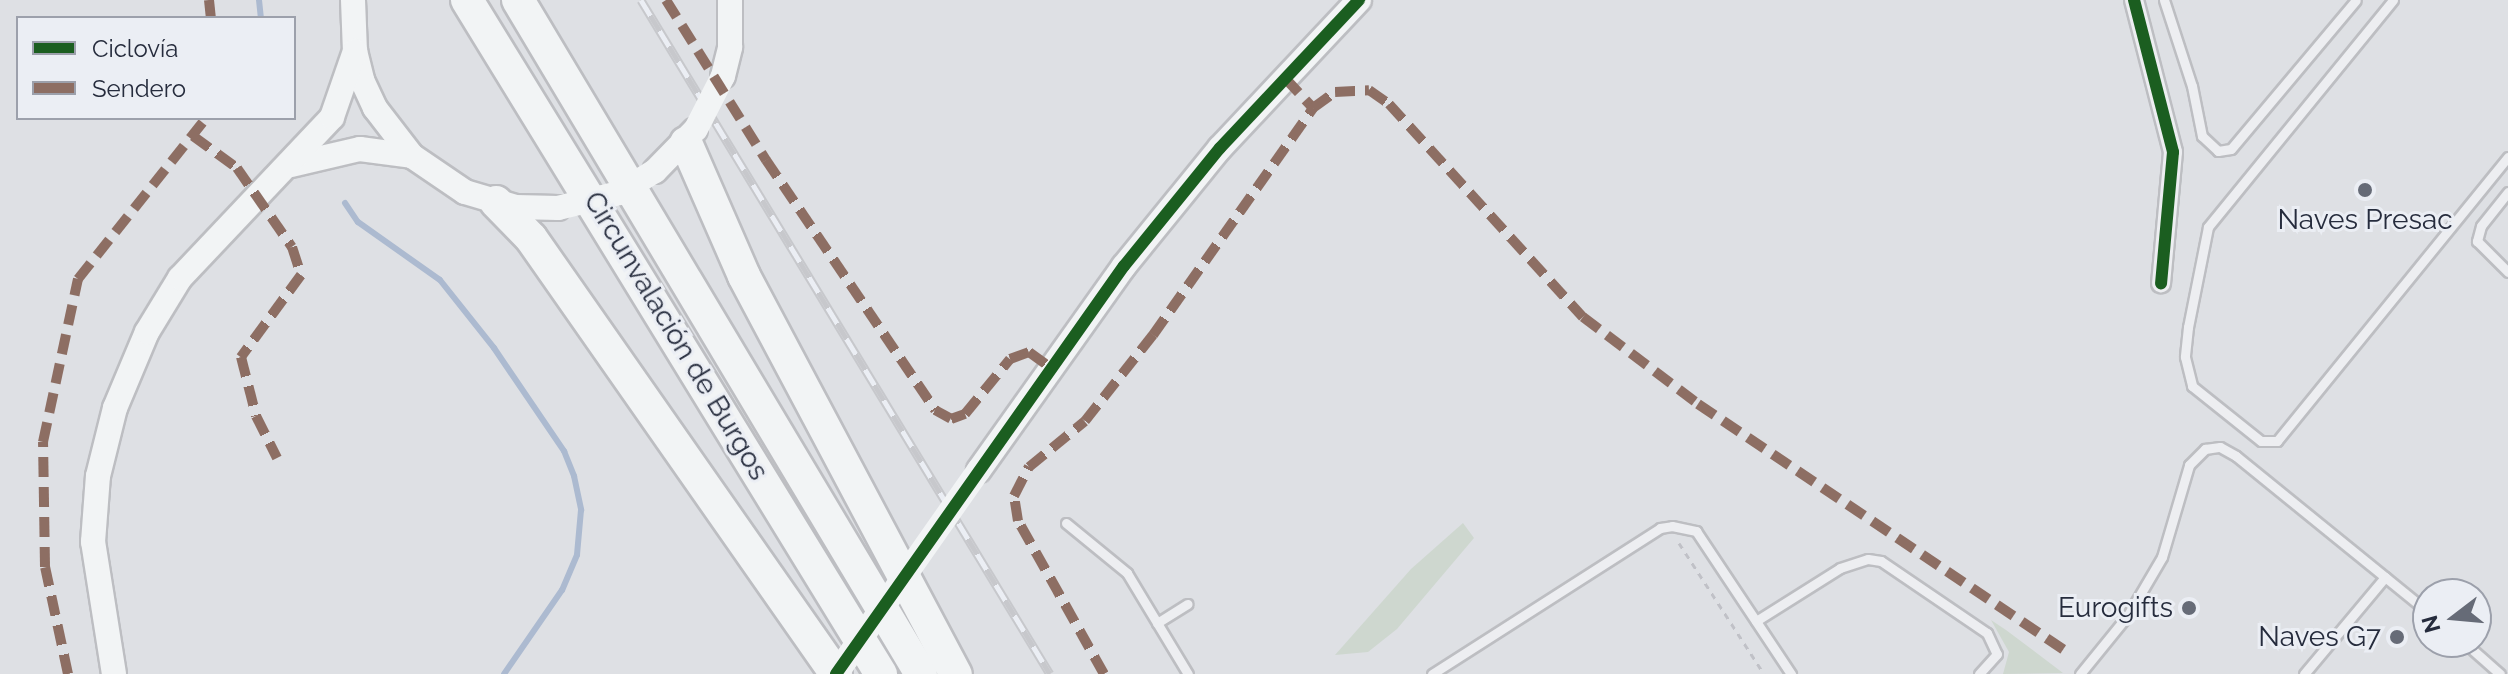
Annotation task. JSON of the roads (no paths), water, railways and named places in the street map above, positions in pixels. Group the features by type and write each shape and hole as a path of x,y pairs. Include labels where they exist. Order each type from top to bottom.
{"highway":[{"name":"Circunvalación de Burgos","path":"467,0 881,674"},
{"name":"Circunvalación de Burgos","path":"518,0 921,674"},
{"path":"691,136 744,276 956,674"},
{"path":"496,202 531,238 836,674"}],"main road":[{"path":"353,0 355,51 375,108 412,156 437,176 496,202 558,208 619,193 655,171 691,136 723,76 730,47 730,0"},
{"path":"836,674 1124,266 1220,148 1359,0"},
{"path":"114,674 93,542 98,476 115,408 147,332 180,278 278,170 332,117 355,51"},
{"path":"278,170 320,155 360,149 412,156"}],"street":[{"path":"2134,0 2173,152 2161,283"}],"lane":[{"path":"2164,0 2192,86 2202,136 2218,151 2231,149 2356,0"},
{"path":"2393,0 2208,227 2188,327 2185,357 2192,386 2261,441 2277,441 2508,157"},
{"path":"2508,192 2481,226 2477,241 2508,272"},
{"path":"2080,674 2128,615 2162,557 2189,465 2205,449 2220,447 2236,456 2412,599"},
{"path":"1066,523 1119,565 1188,674"},
{"path":"1432,674 1660,528 1696,531 1791,674"},
{"path":"1756,621 1840,568 1855,561 1881,561 1987,633 1997,654 1979,674"},
{"path":"2304,674 2385,577"},
{"path":"1157,623 1188,604"},
{"path":"2482,658 2500,674"}],"waterway":[{"path":"259,0 261,16"},
{"path":"345,203 358,222 440,280 494,348 564,451 574,476 581,510 577,555 562,590 504,674"}],"railway":[{"path":"641,0 1050,674"}],"place":[{"name":"Naves Presac","path":"2365,190"},
{"name":"Eurogifts","path":"2189,608"},
{"name":"Naves G7","path":"2397,637"}]}
